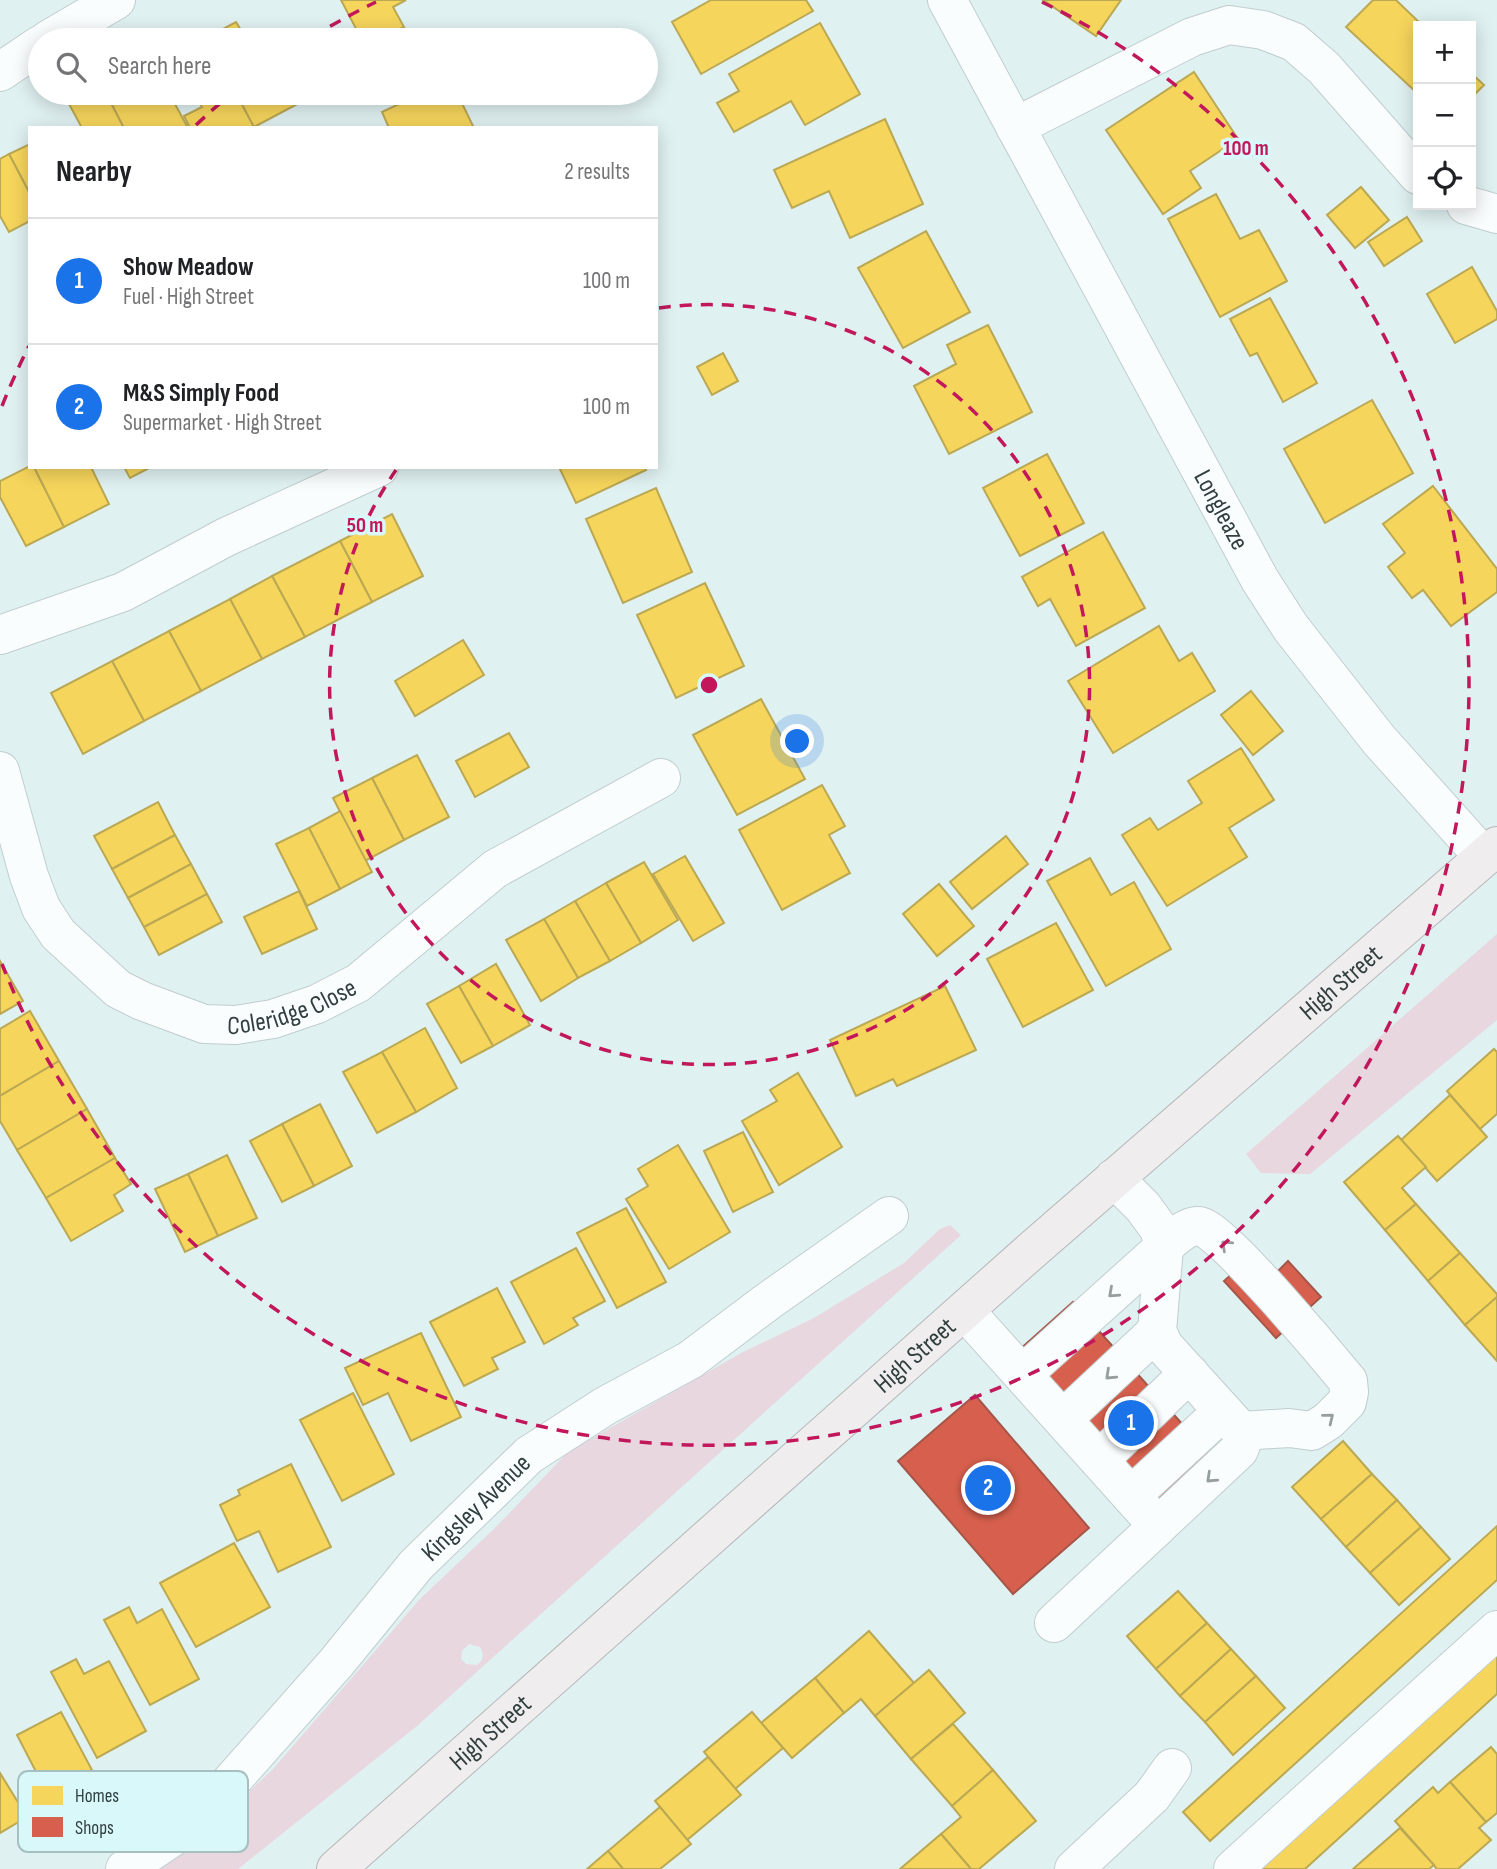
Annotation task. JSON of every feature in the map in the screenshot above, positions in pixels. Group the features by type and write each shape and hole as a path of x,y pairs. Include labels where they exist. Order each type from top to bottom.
{"main road":[{"name":"High Street","path":"336,1869 1114,1178 1491,851"}],"street":[{"path":"68,28 116,0"},
{"name":"Longleaze","path":"947,0 1260,580 1291,628 1379,740 1491,851"},
{"path":"1015,127 1192,37 1229,25 1263,30 1294,43 1324,68 1413,169"},
{"path":"0,72 28,53"},
{"path":"1476,208 1497,214"},
{"path":"0,635 124,592 226,537 375,469"},
{"name":"Coleridge Close","path":"0,771 29,876 41,908 58,934 118,989 204,1024 236,1026 273,1019 317,1004 358,983 495,869 661,778"},
{"path":"1054,1623 1239,1450 1243,1439 1232,1421 1164,1346 1157,1331 1164,1247 1159,1229 1114,1178"},
{"name":"Kingsley Avenue","path":"240,1771 336,1663 416,1565 529,1455 605,1406 690,1360 889,1216"},
{"path":"1023,1374 1184,1230 1199,1226 1210,1230 1232,1250 1348,1381 1347,1402 1328,1421 1312,1431 1232,1421 1131,1496"},
{"path":"965,1311 1158,1525"},
{"path":"1063,1419 1157,1331"},
{"path":"1099,1460 1189,1373"},
{"path":"1233,1869 1497,1630"},
{"path":"1074,1869 1152,1796 1172,1768"},
{"name":"Kingsley Avenue","path":"125,1869 150,1852"}],"shaded area":[{"path":"1497,934 1497,1020 1310,1174 1261,1173 1246,1154"},
{"path":"950,1225 961,1235 417,1726 238,1869 156,1869 182,1852 248,1852 248,1793 273,1769 420,1599 496,1527 568,1452 743,1352 814,1318 904,1263 940,1229","holes":["469,1644 480,1647 483,1657 477,1665 466,1664 461,1659 462,1651"]}],"building: Homes":[{"path":"341,0 406,0 393,7 404,27 356,28"},
{"path":"711,0 806,0 813,11 701,74 672,22"},
{"path":"1043,0 1121,0 1096,36"},
{"path":"1373,0 1396,0 1418,21 1413,21 1413,89 1346,27"},
{"path":"236,22 240,28 225,28"},
{"path":"820,23 860,94 805,125 791,101 734,132 717,103 739,91 729,74"},
{"path":"1194,72 1238,139 1190,171 1201,188 1163,214 1106,130"},
{"path":"1476,78 1484,85 1476,93"},
{"path":"70,105 112,105 123,126 81,126"},
{"path":"112,105 176,105 187,126 123,126"},
{"path":"201,105 242,105 253,126 189,126 184,116 202,107"},
{"path":"242,105 295,105 256,126"},
{"path":"397,105 463,105 473,126 388,126 382,112"},
{"path":"885,119 923,204 850,238 829,191 792,208 774,170"},
{"path":"28,145 28,190 9,154"},
{"path":"9,154 28,190 28,222 9,232 0,216 0,159"},
{"path":"1361,187 1389,220 1355,248 1327,215"},
{"path":"1216,194 1240,239 1259,230 1287,281 1220,317 1168,219"},
{"path":"1407,217 1422,241 1384,266 1368,242"},
{"path":"926,231 970,312 903,348 858,268"},
{"path":"1472,267 1497,311 1497,319 1455,343 1427,294"},
{"path":"1270,298 1317,383 1283,402 1257,353 1250,356 1230,319"},
{"path":"988,325 1032,412 949,454 914,386 956,364 947,345"},
{"path":"723,353 738,381 712,395 697,367"},
{"path":"1372,400 1413,473 1325,523 1284,449"},
{"path":"1047,454 1084,523 1020,556 983,488"},
{"path":"28,467 35,469 64,527 26,546 0,497 0,481"},
{"path":"35,469 92,469 109,504 64,527"},
{"path":"125,469 147,469 130,478"},
{"path":"560,469 646,470 576,503"},
{"path":"1433,486 1497,569 1497,592 1451,626 1423,590 1412,598 1388,567 1405,553 1383,524"},
{"path":"656,488 692,572 623,603 586,519"},
{"path":"392,514 423,576 372,602 340,541"},
{"path":"1103,532 1145,608 1076,646 1050,599 1038,606 1022,577"},
{"path":"340,541 372,602 305,637 272,576"},
{"path":"272,576 305,637 262,659 230,599"},
{"path":"705,583 744,666 676,698 637,615"},
{"path":"230,599 262,659 201,691 169,631"},
{"path":"1159,626 1179,661 1192,653 1215,691 1113,753 1068,681"},
{"path":"169,631 201,691 144,721 112,661"},
{"path":"463,640 484,675 415,716 395,681"},
{"path":"112,661 144,721 83,754 51,693"},
{"path":"1251,691 1283,731 1253,755 1221,715"},
{"path":"761,699 805,779 737,815 693,735"},
{"path":"509,733 529,767 475,797 456,761"},
{"path":"1241,748 1274,800 1229,828 1247,857 1167,906 1122,835 1150,818 1158,830 1202,803 1188,781"},
{"path":"417,755 449,817 404,840 372,778"},
{"path":"372,778 404,840 365,861 333,798"},
{"path":"822,785 845,826 829,835 850,873 782,910 739,830"},
{"path":"158,802 175,835 112,869 94,836"},
{"path":"340,811 372,872 340,889 309,828"},
{"path":"309,828 340,889 307,906 276,844"},
{"path":"175,835 191,864 128,898 112,869"},
{"path":"1006,836 1028,864 972,909 950,882"},
{"path":"685,856 724,923 693,941 653,874"},
{"path":"1090,858 1111,895 1134,882 1171,949 1106,986 1047,881"},
{"path":"644,862 678,920 641,943 606,883"},
{"path":"191,864 207,894 144,927 128,898"},
{"path":"606,883 641,943 610,961 575,901"},
{"path":"939,884 974,926 937,956 903,914"},
{"path":"299,891 317,929 262,954 244,917"},
{"path":"207,894 222,922 159,955 144,927"},
{"path":"575,901 610,961 578,978 544,919"},
{"path":"544,919 578,978 541,1001 506,940"},
{"path":"1056,923 1093,990 1023,1027 987,959"},
{"path":"0,961 23,1001 0,1014"},
{"path":"496,964 530,1025 493,1046 459,986"},
{"path":"459,986 493,1046 461,1063 427,1004"},
{"path":"945,986 976,1050 897,1086 893,1079 856,1096 830,1040"},
{"path":"30,1011 59,1061 0,1096 0,1029"},
{"path":"425,1028 457,1088 416,1112 382,1052"},
{"path":"1494,1049 1497,1052 1497,1114 1480,1129 1447,1091"},
{"path":"382,1052 416,1112 377,1133 343,1072"},
{"path":"59,1061 87,1109 17,1150 0,1121 0,1096"},
{"path":"798,1073 842,1147 779,1185 742,1121 777,1101 770,1090"},
{"path":"1450,1095 1487,1137 1437,1181 1401,1140"},
{"path":"320,1104 352,1166 314,1186 282,1124"},
{"path":"87,1109 115,1158 46,1198 17,1150"},
{"path":"282,1124 314,1186 282,1202 250,1141"},
{"path":"743,1132 773,1192 733,1212 704,1151"},
{"path":"1398,1136 1426,1167 1402,1188 1416,1204 1385,1230 1344,1182"},
{"path":"678,1145 730,1232 669,1269 626,1199 648,1186 638,1169"},
{"path":"227,1155 257,1218 218,1236 188,1174"},
{"path":"115,1158 131,1184 114,1195 123,1211 71,1241 46,1198"},
{"path":"188,1174 218,1236 185,1252 155,1189"},
{"path":"1416,1204 1460,1253 1428,1281 1385,1230"},
{"path":"626,1208 666,1282 617,1308 577,1233"},
{"path":"576,1248 605,1301 573,1318 578,1325 544,1344 511,1282"},
{"path":"1460,1253 1497,1294 1497,1297 1465,1325 1428,1281"},
{"path":"497,1288 525,1342 492,1358 498,1369 464,1386 430,1322"},
{"path":"1497,1297 1497,1361 1465,1325"},
{"path":"421,1333 461,1417 411,1441 388,1393 363,1405 345,1368"},
{"path":"353,1393 394,1474 342,1501 300,1420"},
{"path":"1343,1441 1372,1474 1321,1519 1292,1487"},
{"path":"291,1464 331,1547 278,1572 259,1531 237,1541 220,1505 240,1495 238,1490"},
{"path":"1372,1474 1397,1500 1346,1547 1321,1519"},
{"path":"1397,1500 1421,1527 1370,1573 1346,1547"},
{"path":"1497,1526 1497,1580 1210,1841 1183,1812"},
{"path":"1421,1527 1450,1559 1399,1605 1370,1573"},
{"path":"234,1543 270,1607 196,1647 160,1583"},
{"path":"1178,1591 1207,1623 1156,1669 1127,1636"},
{"path":"129,1607 137,1623 162,1609 199,1679 150,1705 104,1620"},
{"path":"1207,1623 1231,1649 1180,1696 1156,1669"},
{"path":"869,1631 914,1683 875,1716 861,1699 844,1713 815,1678"},
{"path":"1497,1640 1497,1694 1305,1869 1246,1869"},
{"path":"1231,1649 1256,1676 1205,1722 1180,1696"},
{"path":"76,1659 84,1674 109,1661 146,1731 97,1758 51,1672"},
{"path":"929,1670 965,1713 911,1759 875,1716"},
{"path":"1256,1676 1285,1708 1233,1755 1205,1722"},
{"path":"815,1678 844,1713 792,1758 761,1723"},
{"path":"61,1712 92,1770 36,1771 17,1735"},
{"path":"752,1712 783,1748 735,1789 704,1752"},
{"path":"953,1724 993,1770 952,1806 911,1759"},
{"path":"1491,1747 1497,1754 1497,1813 1486,1822 1450,1782"},
{"path":"708,1757 741,1795 687,1840 655,1801"},
{"path":"993,1770 1036,1821 979,1869 971,1869 941,1834 961,1817 952,1806"},
{"path":"0,1773 18,1802 18,1822 0,1833"},
{"path":"1450,1782 1486,1822 1479,1828 1491,1840 1458,1869 1437,1869 1395,1821 1433,1787 1438,1793"},
{"path":"660,1807 691,1844 660,1869 623,1869 608,1851"},
{"path":"1400,1828 1434,1865 1429,1869 1353,1869"},
{"path":"941,1834 971,1869 900,1869"},
{"path":"608,1851 623,1869 587,1869"}],"building: Shops":[{"path":"1258,1251 1277,1272 1288,1261 1321,1297 1276,1338 1224,1281"},
{"path":"1073,1302 1218,1464 1163,1513 1018,1351"},
{"path":"975,1395 1089,1528 1013,1594 898,1461"}],"place":[{"name":"Show Meadow","path":"1131,1423"},
{"name":"M&S Simply Food","path":"988,1488"}]}
